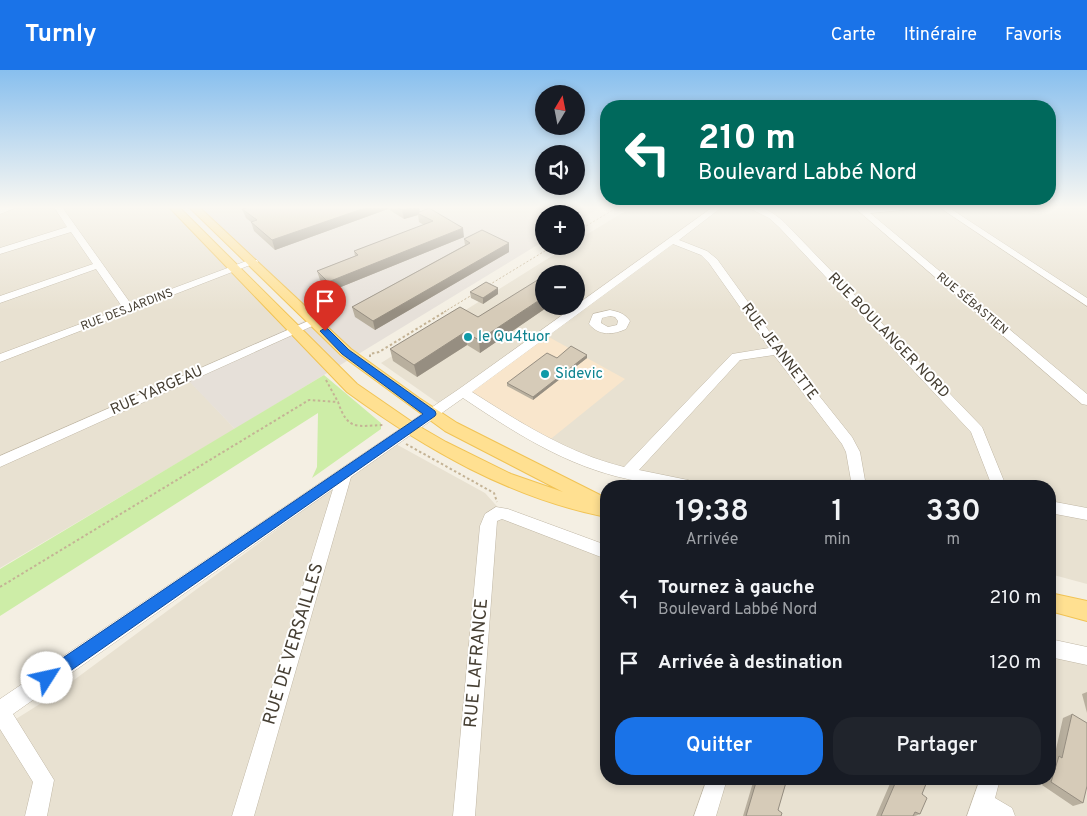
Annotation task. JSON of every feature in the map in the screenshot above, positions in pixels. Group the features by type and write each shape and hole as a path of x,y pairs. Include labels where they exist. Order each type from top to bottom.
{"main road":[{"path":"209,242 352,388 410,428 527,487 576,504 600,507"},
{"path":"232,242 315,320 346,352 431,414 475,440 600,505"},
{"path":"1056,603 1087,611"}],"street":[{"path":"0,251 29,242"},
{"path":"82,242 129,309"},
{"path":"585,302 668,242"},
{"name":"RUE JEANNETTE","path":"676,242 704,253 713,261 776,351 847,441 853,452 858,480"},
{"name":"RUE BOULANGER NORD","path":"798,242 977,430 997,480"},
{"name":"RUE SÉBASTIEN","path":"900,242 1087,401"},
{"path":"996,242 1087,303"},
{"name":"RUE DESJARDINS","path":"0,358 253,262"},
{"path":"0,300 99,266"},
{"path":"585,311 597,316"},
{"path":"36,816 44,780 0,711 463,392 568,315"},
{"name":"RUE YARGEAU","path":"0,462 315,320"},
{"path":"628,472 736,357 776,351"},
{"path":"463,392 547,445 594,464 662,480"},
{"name":"RUE DE VERSAILLES","path":"242,816 345,472"},
{"path":"1056,508 1087,514"},
{"path":"496,513 503,513 600,550"},
{"name":"RUE LAFRANCE","path":"464,816 488,526 490,518 496,513"},
{"path":"1056,649 1087,656"},
{"path":"705,816 715,785"},
{"path":"988,785 980,809 1004,816"}],"path":[{"path":"487,286 538,255"},
{"path":"379,352 478,292"},
{"path":"0,587 299,405"},
{"path":"396,438 423,455 494,493 497,499 496,513"}],"shaded area":[{"path":"0,242 206,242 290,328 185,376 235,429 0,568"},
{"path":"236,242 535,242 535,246 235,429 184,376 315,316"},
{"path":"585,242 1087,242 1087,584 1056,576 1056,480 658,480 610,467 547,442 547,336 445,408 381,363 535,267 535,315 585,315 585,265 538,265 554,255 585,255"},
{"path":"547,336 625,379 547,442 468,392"},
{"path":"394,443 485,493 503,513 600,550 600,785 1056,785 1056,651 1087,661 1087,816 0,816 0,729 51,697"}],"green space":[{"path":"324,375 381,423 381,429 312,478 317,467 318,413 0,616 0,569"}],"building":[{"path":"378,242 428,242 328,282 317,271 358,255 354,251"},
{"path":"468,242 509,243 373,321 352,307 470,243"},
{"path":"486,282 498,288 483,298 470,292"},
{"path":"535,282 535,303 479,340 465,332 414,365 390,349 460,307 478,317"},
{"name":"Sidevic","path":"571,346 587,355 533,397 507,383 547,353 557,358"},
{"path":"1072,714 1087,723 1087,786 1083,803 1056,785 1056,766 1059,756 1062,758"},
{"path":"755,785 785,785 778,810 782,813 781,816 746,816"},
{"path":"894,785 926,785 922,794 927,798 920,814 915,812 913,816 881,816"}],"place":[{"name":"le Qu4tuor","path":"468,337"},
{"name":"Sidevic","path":"545,374"}],"route":[{"path":"47,678 431,414 346,352 325,331"}]}
